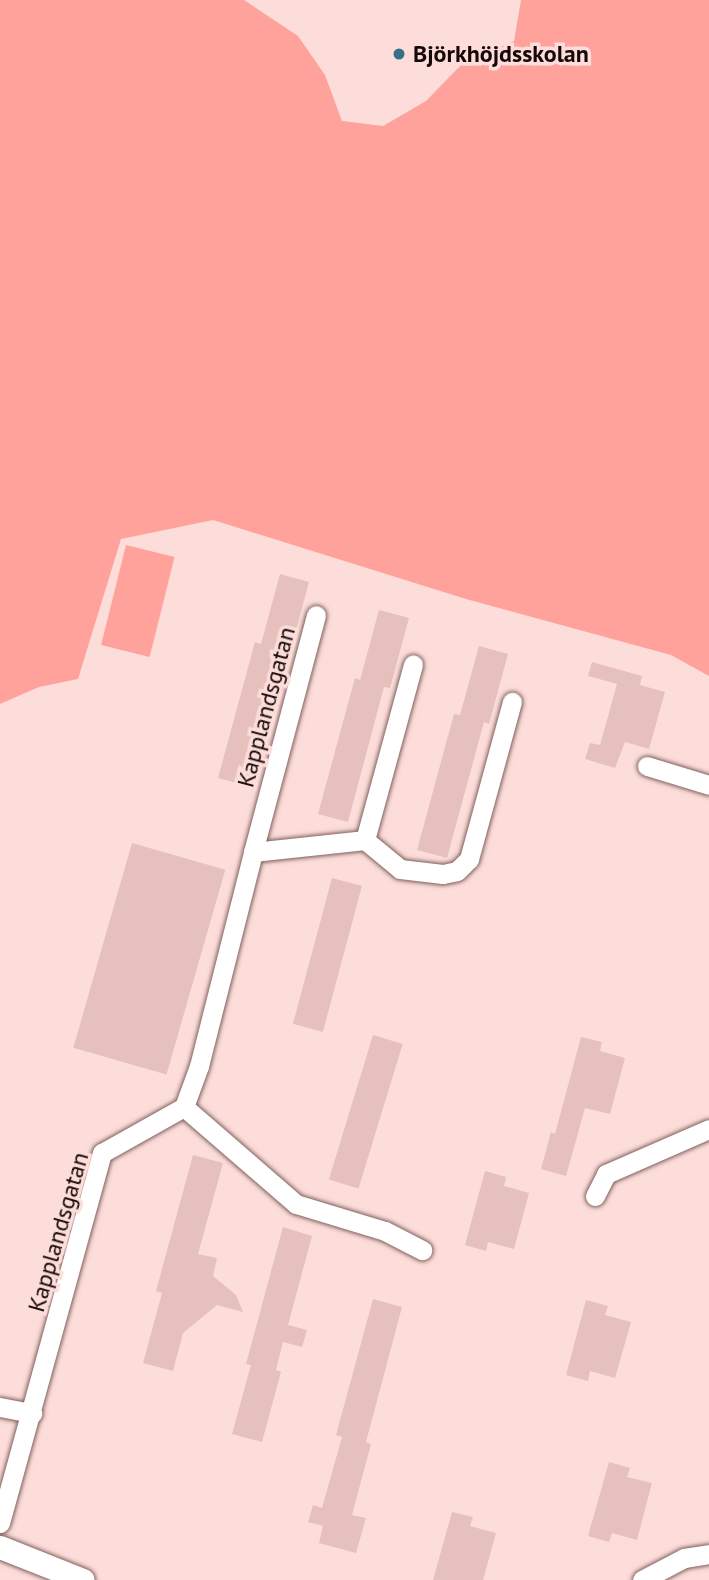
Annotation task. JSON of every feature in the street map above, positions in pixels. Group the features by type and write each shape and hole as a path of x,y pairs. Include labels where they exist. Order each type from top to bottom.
{"street":[{"name":"Kapplandsgatan","path":"0,1523 102,1153 184,1107 199,1066 316,615"},
{"path":"365,840 413,664"},
{"path":"254,852 365,840 400,869 443,874 457,871 470,859 512,702"},
{"path":"647,766 709,785"},
{"path":"184,1107 296,1204 385,1231 422,1250"},
{"path":"595,1196 606,1174 709,1129"},
{"path":"0,1406 32,1413"},
{"path":"0,1548 83,1580"},
{"path":"642,1580 684,1558 709,1554"}],"shaded area":[{"path":"0,0 244,0 298,36 325,75 342,121 383,126 426,101 460,66 514,41 521,0 709,0 709,676 671,655 466,599 213,520 121,539 78,679 39,687 0,704"},
{"path":"126,545 175,557 150,657 101,645"}],"building":[{"path":"280,574 309,582 290,652 285,651 248,786 218,778 255,642 261,644"},
{"path":"379,610 409,618 390,688 384,687 348,822 318,814 355,678 360,680"},
{"path":"479,646 508,654 489,724 484,722 447,858 417,850 454,714 460,715"},
{"path":"592,662 642,676 640,685 665,692 649,749 625,742 615,768 585,759 590,743 600,745 617,684 588,676"},
{"path":"132,843 225,870 167,1074 73,1048"},
{"path":"332,878 362,886 323,1032 293,1024"},
{"path":"373,1035 403,1044 358,1188 329,1179"},
{"path":"581,1037 602,1042 600,1051 625,1058 610,1114 585,1108 566,1176 541,1169 551,1132 555,1134"},
{"path":"193,1155 223,1163 198,1254 217,1258 213,1276 236,1295 243,1312 217,1305 183,1333 173,1371 143,1363 162,1293 156,1291"},
{"path":"485,1171 506,1177 504,1186 529,1193 514,1249 488,1242 486,1251 465,1245"},
{"path":"283,1227 312,1236 288,1325 307,1330 302,1347 283,1342 276,1370 281,1372 262,1442 232,1434 251,1365 246,1364"},
{"path":"373,1299 402,1307 366,1442 371,1444 352,1515 366,1518 356,1553 319,1543 323,1526 308,1522 313,1505 322,1508 342,1437 336,1435"},
{"path":"586,1300 608,1306 605,1315 631,1322 615,1378 590,1371 588,1381 566,1375"},
{"path":"609,1462 630,1468 627,1477 652,1483 637,1540 612,1533 609,1542 588,1536"},
{"path":"452,1512 473,1517 470,1526 496,1533 483,1580 433,1580"}],"place":[{"name":"Björkhöjdsskolan","path":"399,54"}]}
